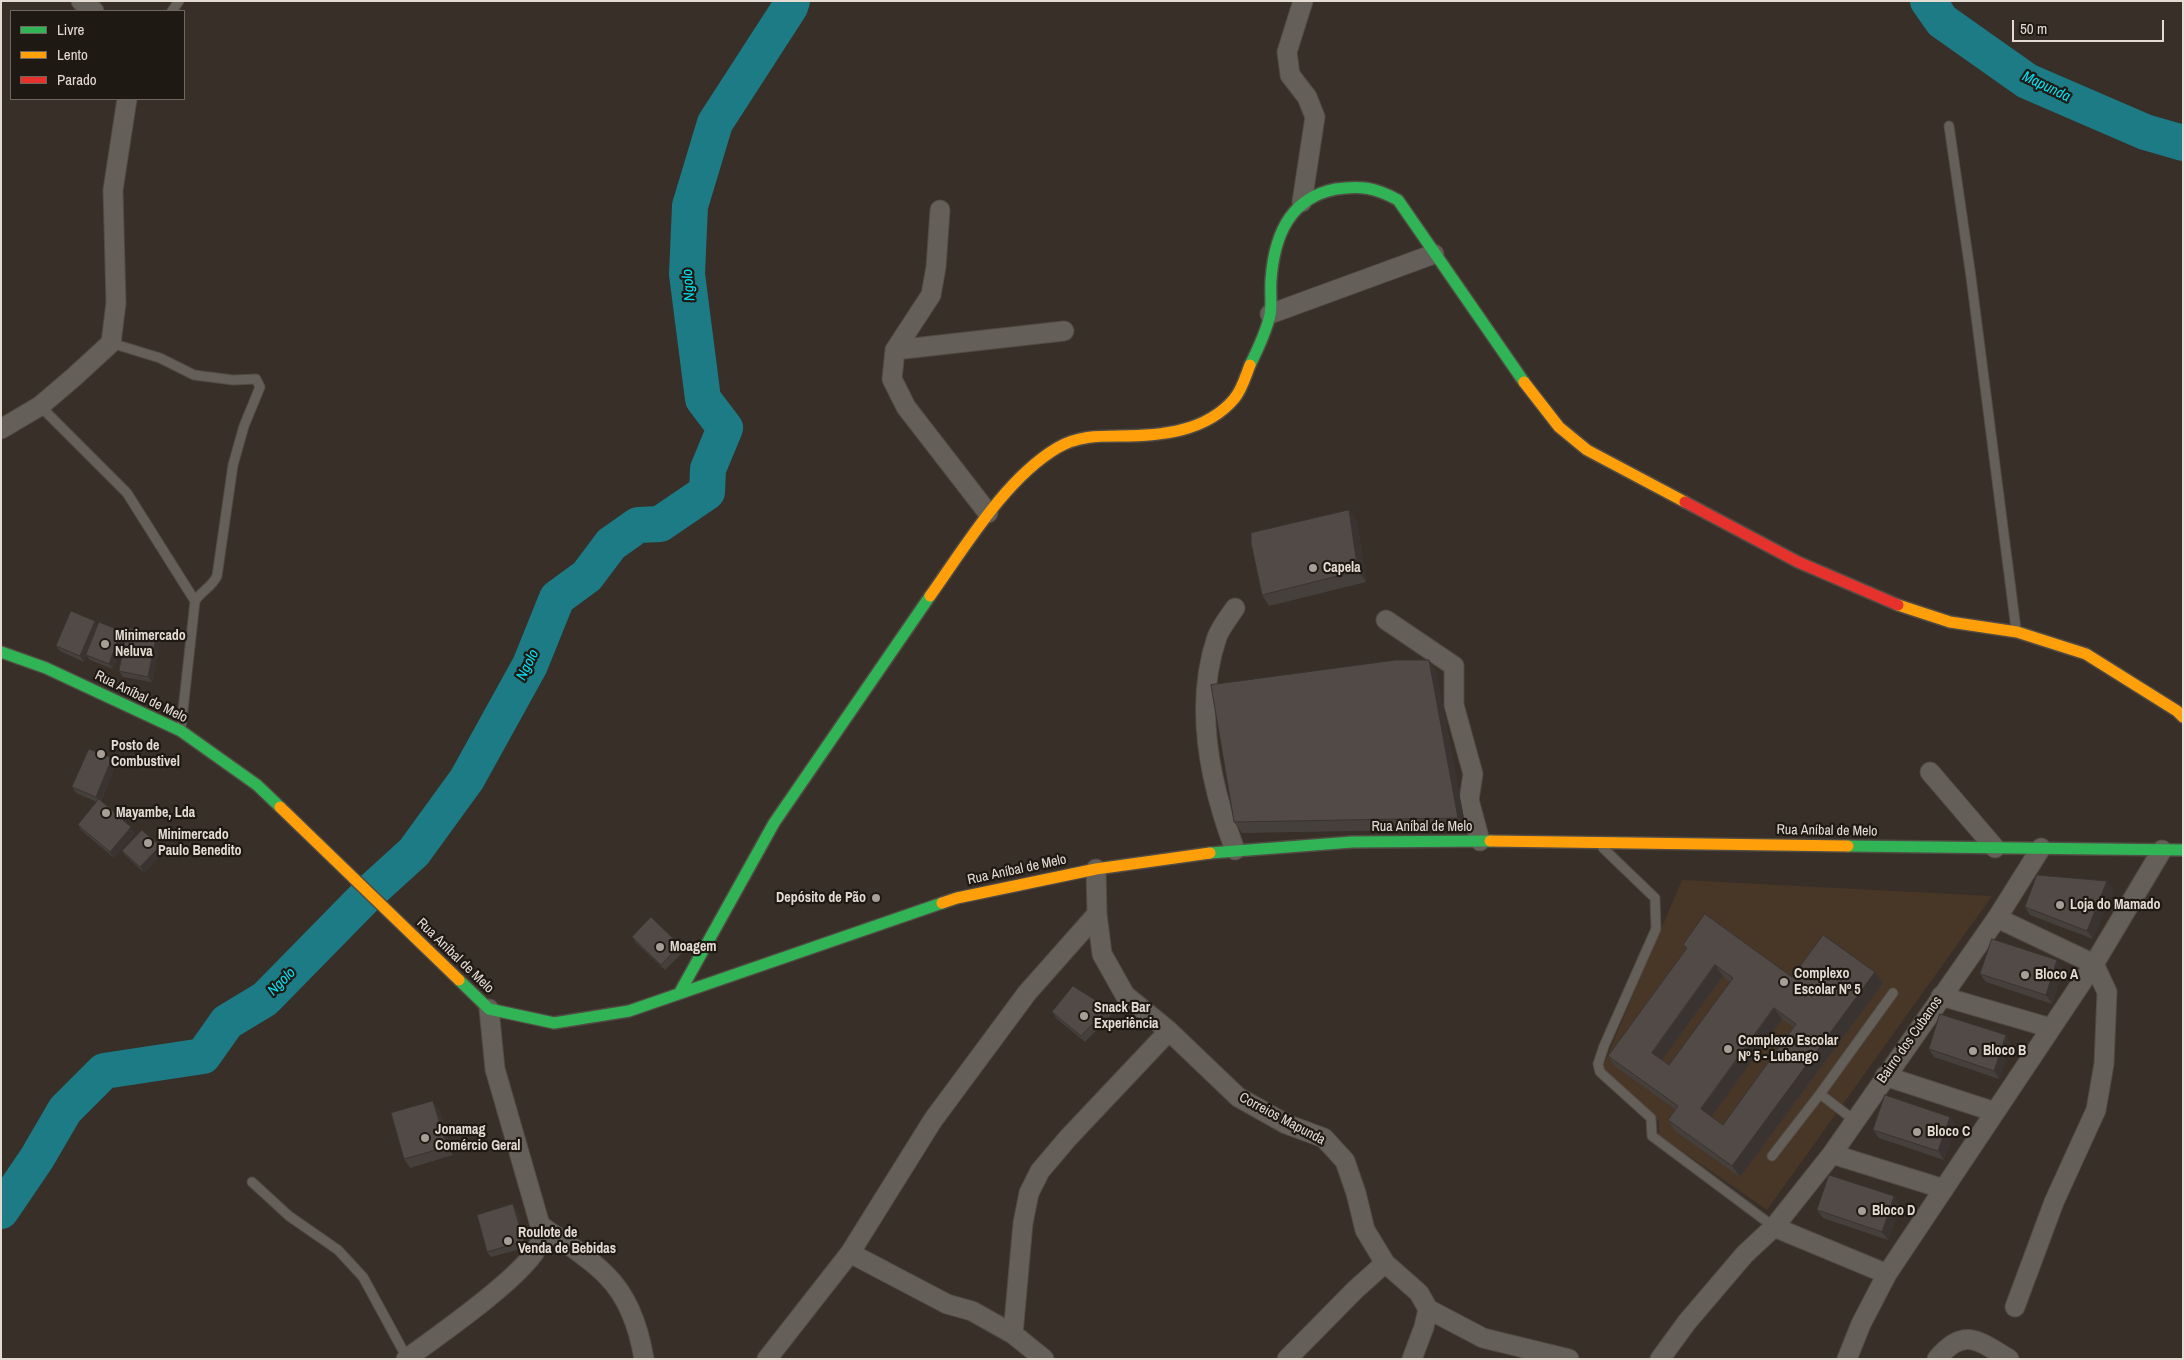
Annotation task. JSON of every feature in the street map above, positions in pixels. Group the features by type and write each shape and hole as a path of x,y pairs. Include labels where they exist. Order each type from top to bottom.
{"street":[{"path":"81,1 93,10"},
{"path":"1302,202 1315,117 1307,97 1290,75 1288,52 1303,1"},
{"path":"1,429 40,406 110,343 116,303 113,190 127,100"},
{"path":"680,992 774,823 830,739 988,513 1030,468 1058,447 1087,436 1143,436 1181,430 1210,420 1235,398 1258,348 1270,314 1271,279 1276,247 1285,223 1302,202 1327,191 1355,186 1382,191 1398,200 1506,359 1559,427 1587,450 1798,562 1889,602 1950,622 2017,632 2086,654 2177,711 2183,717"},
{"path":"940,210 936,267 931,295 895,350 892,380 906,406 988,513"},
{"path":"1270,314 1434,254"},
{"path":"895,350 1064,331"},
{"path":"1235,608 1218,636 1209,671 1206,704 1207,741 1213,779 1223,818 1235,850"},
{"path":"1386,620 1454,666 1454,705 1473,774 1469,800 1480,841"},
{"name":"Rua Aníbal de Melo","path":"1,652 46,668 181,731 257,785 489,1009 554,1022 628,1011 956,898 1096,869 1235,850 1352,842 1480,841 2183,850"},
{"path":"1930,772 1995,848"},
{"name":"Bairro dos Cubanos","path":"1660,1359 1687,1322 1733,1268 1774,1227 1832,1154 1884,1076 1997,918 2041,848"},
{"path":"1847,1359 1861,1324 1887,1274 2094,964 2162,850"},
{"name":"Correios Mapunda","path":"1096,869 1096,914 1102,954 1125,994 1169,1031 1238,1097 1286,1124 1324,1138 1345,1161 1356,1193 1365,1230 1385,1263 1419,1293 1428,1309"},
{"path":"772,1357 850,1253 934,1120 1027,993 1096,914"},
{"path":"1997,918 2094,964 2107,992 2104,1064 2096,1110 2054,1202 2015,1307"},
{"path":"1941,996 2051,1028"},
{"path":"407,1358 509,1280 526,1263 540,1244 540,1225 496,1069 489,1009"},
{"path":"1013,1334 1023,1223 1029,1193 1040,1171 1068,1138 1169,1031"},
{"path":"1884,1076 1995,1112"},
{"path":"1832,1154 1944,1189"},
{"path":"540,1225 608,1276 628,1304 640,1336 644,1359"},
{"path":"1774,1227 1887,1274"},
{"path":"850,1253 948,1304 972,1311 1013,1334 1044,1359"},
{"path":"1287,1359 1355,1290 1385,1263"},
{"path":"1412,1359 1424,1327 1428,1309 1483,1338 1569,1359"},
{"path":"1938,1359 1946,1348 1962,1339 1979,1341 2009,1359"}],"lane":[{"path":"1949,126 1971,277 2017,632"},
{"path":"110,343 160,358 194,374 233,380 256,379 260,387 244,426 234,465 217,576 214,582 199,594 195,601 181,731"},
{"path":"40,406 128,493 195,601"},
{"path":"1597,843 1655,898 1656,929 1604,1046 1598,1064 1600,1072 1651,1118 1652,1136 1774,1227"},
{"path":"1772,1156 1820,1094 1893,993"},
{"path":"1820,1094 1854,1120"},
{"path":"252,1182 290,1216 338,1250 363,1277 407,1358"}],"shaded area":[{"name":"Complexo Escolar Nº 5","path":"1682,880 1992,896 1767,1210 1659,1135 1659,1121 1602,1068"}],"building":[{"name":"Capela","path":"1349,510 1358,571 1262,595 1251,543 1251,533"},
{"path":"71,611 95,621 80,656 56,646"},
{"path":"99,622 121,631 109,664 86,655"},
{"path":"128,628 157,633 148,677 119,671"},
{"path":"1396,660 1429,660 1458,818 1234,822 1211,685"},
{"path":"89,749 112,758 96,797 72,787"},
{"path":"99,799 131,827 110,852 78,825"},
{"path":"142,830 160,846 140,867 122,851"},
{"path":"2037,875 2107,881 2087,931 2025,907"},
{"name":"Complexo Escolar Nº 5 - Lubango","path":"1705,914 1792,977 1823,935 1875,972 1732,1166 1668,1120 1678,1106 1608,1056 1687,948 1683,945","holes":["1715,965 1733,978 1669,1065 1652,1053","1774,1008 1796,1024 1723,1125 1701,1109"]},
{"name":"Moagem","path":"651,917 680,945 661,965 632,937"},
{"name":"Bloco A","path":"1992,939 2057,960 2046,995 1980,974"},
{"name":"Snack Bar Experiência","path":"1073,986 1108,1008 1081,1036 1052,1012"},
{"name":"Bloco B","path":"1940,1014 2006,1035 1994,1071 1929,1049"},
{"name":"Bloco C","path":"1885,1095 1950,1117 1938,1151 1873,1130"},
{"name":"Jonamag Comércio Geral","path":"433,1101 447,1147 404,1159 391,1113"},
{"name":"Bloco D","path":"1829,1175 1894,1196 1882,1232 1817,1210"},
{"path":"513,1204 524,1241 487,1252 477,1215"}],"waterway":[{"name":"Ngolo","path":"1,1211 37,1158 65,1110 104,1071 203,1056 227,1022 265,999 369,893 414,852 467,779 530,665 557,598 587,576 611,544 638,525 660,524 707,492 708,469 725,428 703,399 687,274 690,206 715,123 790,7 792,1"},
{"name":"Mapunda","path":"1928,1 1942,21 2027,81 2145,132 2183,143"}],"traffic: fast":[{"path":"1250,365 1259,347 1270,315 1273,264 1280,235 1287,222 1306,201 1336,189 1353,187 1375,190 1398,200 1524,382"},
{"path":"680,992 774,823 930,596"},
{"path":"1,652 46,668 181,731 257,785 280,807"},
{"path":"1210,853 1352,842 1490,841"},
{"path":"1848,846 2183,850"},
{"path":"459,980 489,1009 554,1023 629,1011 942,903"}],"traffic: slow":[{"path":"930,596 987,515 1020,477 1038,461 1057,448 1080,439 1166,433 1181,430 1210,419 1223,410 1237,395 1250,365"},
{"path":"1524,382 1559,427 1587,450 1685,502"},
{"path":"1898,605 1950,622 2017,632 2086,654 2177,711 2183,717"},
{"path":"280,807 459,980"},
{"path":"1490,841 1848,846"},
{"path":"942,903 957,898 1096,869 1210,853"}],"traffic: jam":[{"path":"1685,502 1798,562 1898,605"}],"place":[{"name":"Capela","path":"1313,568"},
{"name":"Minimercado Neluva","path":"105,644"},
{"name":"Posto de Combustivel","path":"101,754"},
{"name":"Mayambe, Lda","path":"106,813"},
{"name":"Minimercado Paulo Benedito","path":"148,843"},
{"name":"Depósito de Pão","path":"876,898"},
{"name":"Loja do Mamado","path":"2060,905"},
{"name":"Moagem","path":"660,947"},
{"name":"Bloco A","path":"2025,975"},
{"name":"Complexo Escolar Nº 5","path":"1784,982"},
{"name":"Snack Bar Experiência","path":"1084,1016"},
{"name":"Complexo Escolar Nº 5 - Lubango","path":"1728,1049"},
{"name":"Bloco B","path":"1973,1051"},
{"name":"Bloco C","path":"1917,1132"},
{"name":"Jonamag Comércio Geral","path":"425,1138"},
{"name":"Bloco D","path":"1862,1211"},
{"name":"Roulote de Venda de Bebidas","path":"508,1241"}]}
